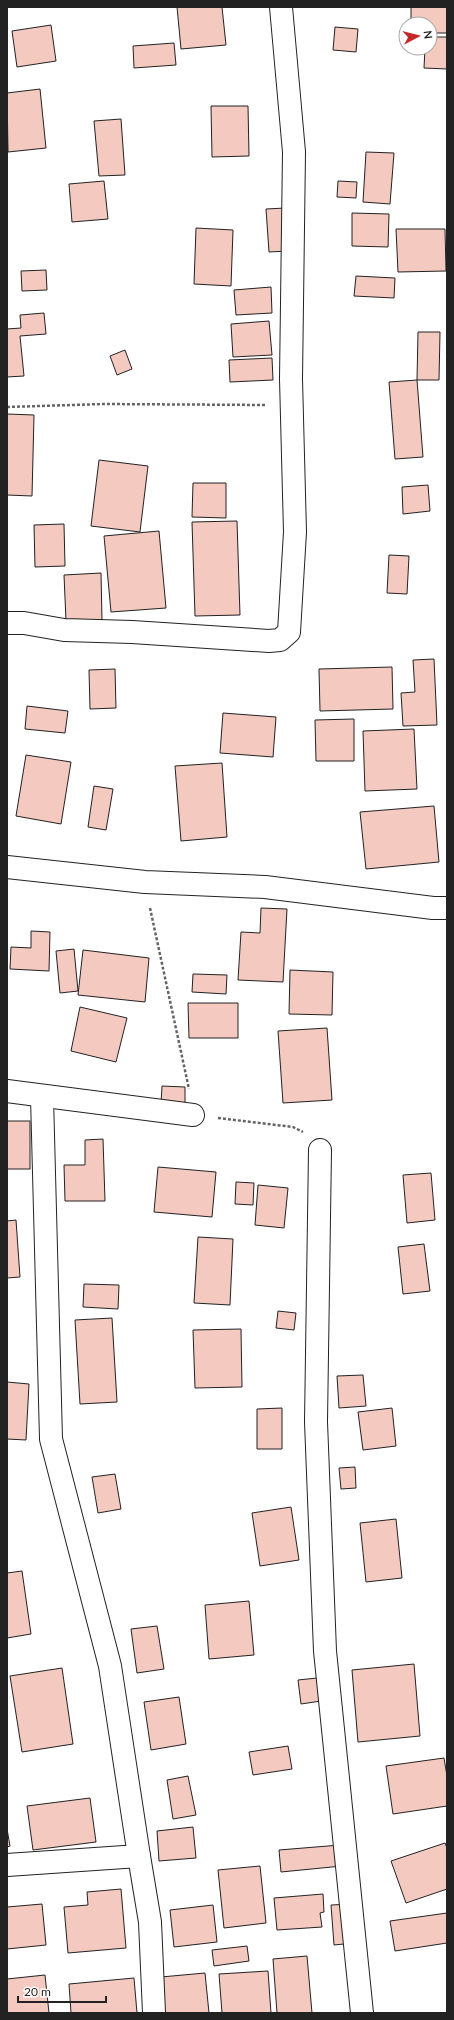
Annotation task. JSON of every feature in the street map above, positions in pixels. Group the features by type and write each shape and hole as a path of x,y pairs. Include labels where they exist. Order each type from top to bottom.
{"street":[{"path":"7,623 24,623 64,630 132,632 269,641 280,640 289,632 295,532 291,379 294,152 281,7"},
{"path":"7,867 144,882 265,887 433,908 447,908"},
{"path":"7,1091 42,1097 193,1115"},
{"path":"42,1097 51,1439 110,1666 150,1922 154,2013"},
{"path":"320,1150 316,1422 325,1652 362,2013"},
{"path":"7,1865 139,1856"}],"path":[{"path":"7,406 292,405"},
{"path":"144,882 184,1064 193,1115 293,1127 310,1135 320,1150"}],"building":[{"path":"177,7 222,7 226,45 181,49"},
{"path":"411,7 447,7 447,33 438,33 438,16 411,16"},
{"path":"51,25 56,61 17,67 12,31"},
{"path":"335,27 358,29 356,52 333,50"},
{"path":"438,37 447,37 447,69 424,68 425,56 438,56"},
{"path":"174,43 176,65 134,68 133,46"},
{"path":"40,89 46,148 8,152 7,93"},
{"path":"211,106 248,106 249,156 212,157"},
{"path":"121,119 125,175 99,176 94,121"},
{"path":"366,152 394,153 390,204 363,202"},
{"path":"104,181 108,219 72,222 69,184"},
{"path":"338,181 357,182 356,198 337,197"},
{"path":"285,208 288,251 269,252 266,209"},
{"path":"352,213 389,214 388,247 352,246"},
{"path":"196,228 233,230 231,286 194,284"},
{"path":"396,229 445,229 446,271 398,272"},
{"path":"46,270 47,290 22,291 21,271"},
{"path":"356,276 395,278 394,298 354,296"},
{"path":"271,287 272,313 236,315 234,290"},
{"path":"44,313 46,334 20,336 24,376 7,377 7,329 21,328 20,315"},
{"path":"269,321 272,355 233,357 231,324"},
{"path":"418,332 440,332 439,380 417,380"},
{"path":"125,350 132,369 117,375 110,356"},
{"path":"272,358 273,380 230,382 229,360"},
{"path":"417,380 423,457 395,459 389,382"},
{"path":"7,414 34,415 32,496 7,495"},
{"path":"99,460 148,466 140,532 91,526"},
{"path":"193,483 226,483 226,518 192,517"},
{"path":"428,485 430,511 403,514 402,487"},
{"path":"237,521 240,615 195,616 192,522"},
{"path":"64,524 65,566 35,567 34,525"},
{"path":"159,531 166,608 111,612 104,536"},
{"path":"389,555 409,556 407,594 387,593"},
{"path":"101,573 102,620 66,621 64,575"},
{"path":"434,659 437,725 403,726 401,693 415,692 413,660"},
{"path":"392,667 393,709 320,711 319,669"},
{"path":"115,669 116,708 90,709 89,670"},
{"path":"27,706 68,711 65,733 25,729"},
{"path":"223,713 276,717 273,757 220,753"},
{"path":"354,719 354,761 316,761 315,720"},
{"path":"414,729 417,789 365,791 363,731"},
{"path":"26,755 71,762 61,824 16,816"},
{"path":"222,763 227,837 181,841 175,766"},
{"path":"94,786 113,789 106,830 88,827"},
{"path":"434,806 439,862 366,869 360,812"},
{"path":"261,908 287,909 283,982 238,980 241,932 260,933"},
{"path":"31,931 50,932 49,971 10,969 11,947 31,948"},
{"path":"74,949 78,991 60,993 56,951"},
{"path":"83,950 149,958 145,1002 78,995"},
{"path":"290,970 333,972 332,1015 289,1014"},
{"path":"193,974 227,975 226,994 192,992"},
{"path":"188,1003 238,1003 238,1038 189,1038"},
{"path":"80,1007 127,1018 116,1062 71,1051"},
{"path":"327,1028 332,1100 283,1103 278,1031"},
{"path":"162,1086 185,1087 185,1105 161,1104"},
{"path":"7,1121 30,1121 30,1169 7,1169"},
{"path":"103,1139 105,1201 65,1201 64,1165 85,1165 85,1140"},
{"path":"158,1167 216,1172 212,1217 154,1212"},
{"path":"431,1173 435,1220 407,1223 403,1175"},
{"path":"236,1182 254,1183 253,1205 235,1204"},
{"path":"258,1185 288,1188 284,1228 255,1225"},
{"path":"16,1220 20,1277 7,1278 7,1221"},
{"path":"198,1237 233,1239 230,1305 194,1303"},
{"path":"424,1244 430,1291 403,1294 398,1247"},
{"path":"84,1284 119,1285 118,1309 83,1307"},
{"path":"278,1311 296,1313 294,1330 276,1328"},
{"path":"112,1318 117,1402 80,1404 75,1320"},
{"path":"241,1329 242,1387 195,1388 193,1330"},
{"path":"363,1375 366,1406 339,1408 337,1376"},
{"path":"7,1382 29,1384 26,1440 7,1439"},
{"path":"282,1408 282,1449 257,1449 257,1409"},
{"path":"392,1408 396,1446 363,1450 358,1412"},
{"path":"355,1467 356,1488 341,1489 339,1468"},
{"path":"115,1474 121,1509 98,1513 92,1477"},
{"path":"291,1507 299,1560 260,1566 252,1513"},
{"path":"396,1519 402,1578 366,1582 360,1523"},
{"path":"22,1571 31,1634 7,1638 7,1573"},
{"path":"249,1601 254,1655 209,1659 205,1605"},
{"path":"157,1626 164,1669 137,1673 131,1629"},
{"path":"414,1664 420,1736 358,1742 352,1670"},
{"path":"62,1668 73,1744 22,1752 10,1676"},
{"path":"317,1678 321,1701 301,1704 298,1680"},
{"path":"179,1697 186,1744 151,1750 144,1702"},
{"path":"288,1746 292,1769 253,1775 249,1752"},
{"path":"444,1758 447,1776 447,1806 393,1814 386,1766"},
{"path":"188,1776 196,1815 173,1819 167,1780"},
{"path":"90,1798 96,1842 33,1850 27,1806"},
{"path":"193,1827 196,1858 159,1861 157,1831"},
{"path":"7,1829 10,1846 7,1847"},
{"path":"445,1843 447,1848 447,1889 406,1903 391,1861"},
{"path":"340,1845 342,1866 281,1872 279,1850"},
{"path":"260,1866 266,1923 224,1928 218,1870"},
{"path":"121,1889 126,1948 68,1953 64,1907 88,1905 87,1892"},
{"path":"323,1894 324,1912 320,1913 322,1927 277,1930 274,1898"},
{"path":"42,1904 46,1945 7,1949 7,1907"},
{"path":"352,1904 354,1943 334,1945 331,1905"},
{"path":"213,1905 217,1942 174,1947 170,1910"},
{"path":"447,1913 447,1943 395,1951 390,1921"},
{"path":"247,1946 249,1961 214,1966 212,1950"},
{"path":"307,1956 312,2013 277,2013 273,1959"},
{"path":"268,1971 271,2013 222,2013 219,1974"},
{"path":"205,1973 209,2013 165,2013 161,1977"},
{"path":"45,1975 49,2013 7,2013 7,1979"},
{"path":"134,1978 137,2013 71,2013 69,1984"}]}
